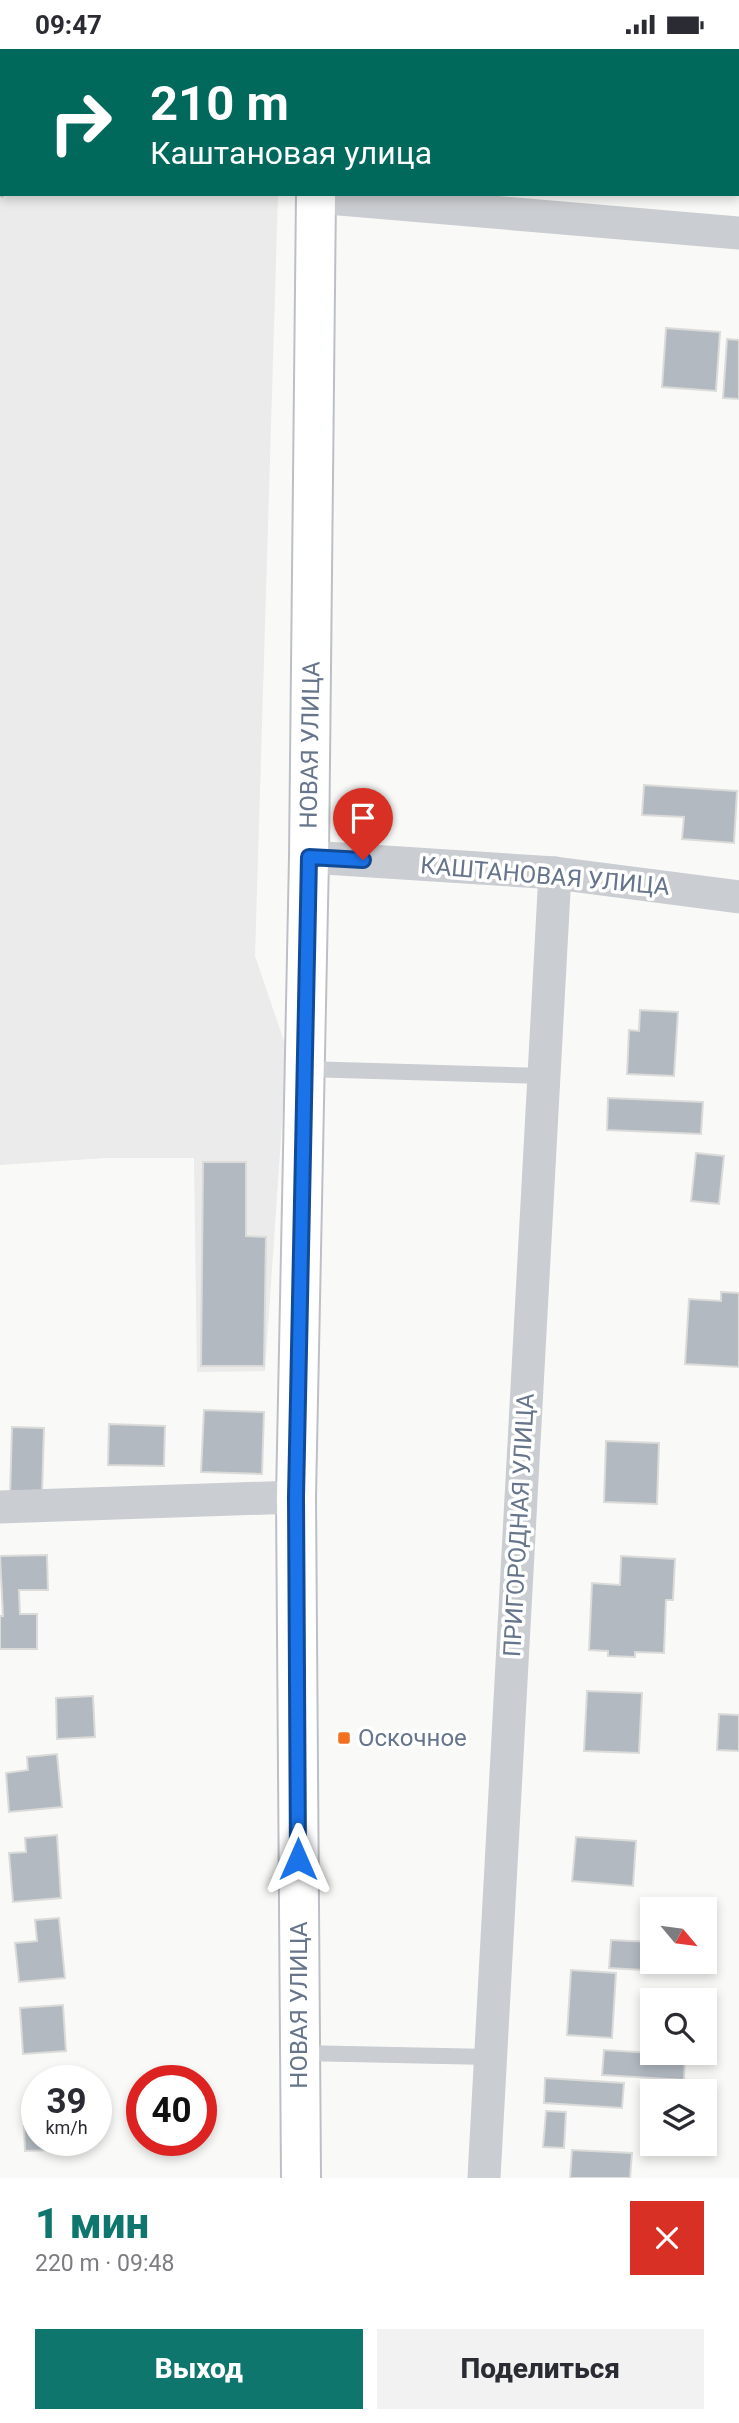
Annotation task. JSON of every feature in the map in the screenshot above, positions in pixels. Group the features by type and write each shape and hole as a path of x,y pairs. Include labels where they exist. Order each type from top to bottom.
{"street":[{"path":"316,196 739,233"},
{"name":"НОВАЯ УЛИЦА","path":"301,2178 296,1497 309,857 316,196"},
{"name":"КАШТАНОВАЯ УЛИЦА","path":"309,857 555,873 739,897"},
{"name":"ПРИГОРОДНАЯ УЛИЦА","path":"484,2178 555,873"},
{"path":"0,1507 296,1497"}],"lane":[{"path":"304,1069 544,1076"},
{"path":"299,2053 490,2057"}],"shaded area":[{"path":"0,196 278,196 255,956 287,1050 265,1371 197,1372 194,1158 106,1158 0,1165"}],"building":[{"path":"666,328 720,332 716,391 662,387"},
{"path":"727,339 739,340 739,399 723,398"},
{"path":"644,785 737,791 734,843 682,839 684,817 642,815"},
{"path":"640,1010 678,1012 674,1076 627,1074 629,1030 639,1031"},
{"path":"608,1098 703,1102 701,1134 607,1130"},
{"path":"696,1153 724,1156 719,1204 691,1201"},
{"path":"203,1162 246,1162 246,1236 266,1237 264,1366 201,1366"},
{"path":"721,1292 739,1293 739,1367 685,1364 689,1299 721,1301"},
{"path":"204,1410 264,1412 262,1474 201,1472"},
{"path":"109,1424 165,1426 164,1466 108,1465"},
{"path":"12,1427 44,1428 42,1495 10,1495"},
{"path":"606,1441 659,1443 657,1504 604,1502"},
{"path":"47,1555 48,1590 19,1590 20,1614 37,1614 37,1649 0,1649 0,1616 3,1616 0,1556"},
{"path":"621,1556 675,1559 673,1600 666,1600 664,1653 635,1652 635,1657 608,1656 608,1651 589,1650 592,1583 620,1585"},
{"path":"587,1691 642,1693 639,1753 584,1751"},
{"path":"93,1696 95,1737 57,1739 56,1698"},
{"path":"719,1714 739,1715 739,1751 717,1750"},
{"path":"57,1754 62,1807 9,1812 6,1773 28,1770 27,1757"},
{"path":"57,1835 61,1898 13,1902 9,1853 26,1852 25,1838"},
{"path":"576,1837 636,1841 633,1886 572,1881"},
{"path":"59,1918 65,1978 19,1982 15,1943 37,1941 35,1920"},
{"path":"611,1940 640,1941 640,1970 609,1968"},
{"path":"571,1970 616,1973 612,2038 567,2035"},
{"path":"63,2005 66,2051 23,2054 20,2008"},
{"path":"604,2050 640,2052 640,2065 685,2065 684,2079 602,2075"},
{"path":"545,2078 624,2083 622,2108 544,2103"},
{"path":"546,2111 566,2112 564,2148 543,2147"},
{"path":"572,2150 632,2153 630,2178 570,2178"}],"place":[{"name":"Оскочное","path":"344,1738"}],"route":[{"path":"298,1859 296,1497 309,857 363,860"}]}
